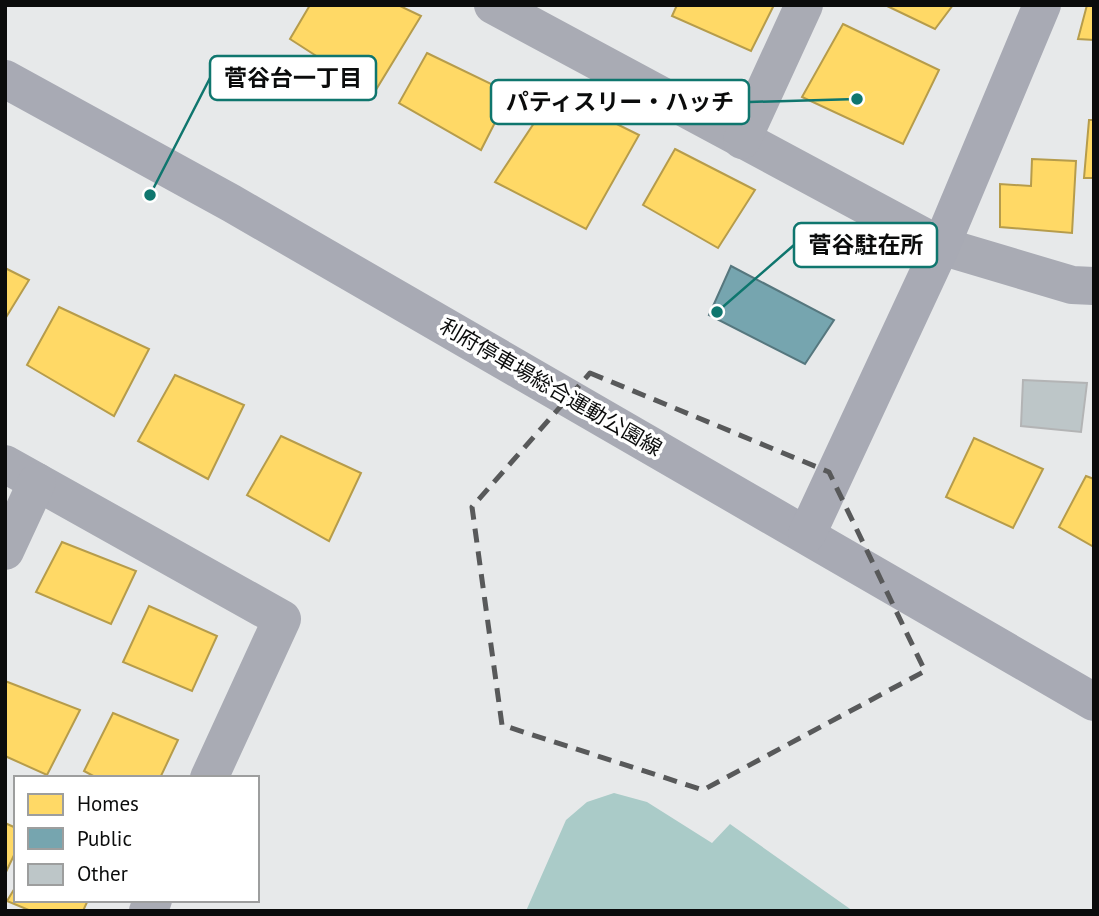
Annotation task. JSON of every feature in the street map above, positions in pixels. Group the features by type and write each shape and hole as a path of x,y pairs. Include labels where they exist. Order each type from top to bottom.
{"main road":[{"path":"807,534 941,246 1042,5"},
{"name":"利府停車場総合運動公園線","path":"5,79 231,203 1094,702"}],"street":[{"path":"494,5 941,246 1072,285 1094,286"},
{"path":"742,140 804,5"},
{"path":"5,551 21,473 282,619 210,776"}],"highlighted area":[{"path":"590,373 829,472 925,671 703,790 502,725 472,507"}],"water":[{"path":"614,793 647,802 712,843 730,824 853,911 526,911 566,820 587,802"}],"building: Homes":[{"path":"310,5 398,5 421,16 374,93 290,39"},
{"path":"677,5 774,5 751,51 672,16"},
{"path":"885,5 953,5 935,29"},
{"path":"1087,5 1094,5 1094,40 1078,39"},
{"path":"843,24 939,70 903,144 802,97"},
{"path":"427,53 510,93 481,150 399,103"},
{"path":"554,93 639,135 586,229 495,182"},
{"path":"1089,120 1094,120 1094,178 1084,178"},
{"path":"675,149 755,190 718,248 643,205"},
{"path":"1032,159 1076,161 1072,233 1000,227 1000,184 1031,186"},
{"path":"5,268 29,280 5,319"},
{"path":"59,307 149,349 114,416 27,365"},
{"path":"175,375 244,405 208,479 138,441"},
{"path":"281,436 361,473 329,541 247,495"},
{"path":"974,438 1043,469 1013,528 946,497"},
{"path":"1086,476 1094,479 1094,547 1059,527"},
{"path":"62,542 136,571 111,624 36,592"},
{"path":"149,606 217,636 192,691 123,662"},
{"path":"5,681 80,710 47,775 5,756"},
{"path":"113,713 178,740 161,776 93,776 84,771"},
{"path":"5,823 14,827 14,855 5,874"},
{"path":"14,889 14,902 87,902 83,911 31,911 7,901"}],"building: Public":[{"path":"731,266 834,320 805,364 709,315"}],"building: Other":[{"path":"1023,380 1087,383 1081,432 1021,426"}],"place":[{"name":"パティスリー・ハッチ","path":"857,99"},
{"name":"菅谷台一丁目","path":"150,195"},
{"name":"菅谷駐在所","path":"717,312"}]}
